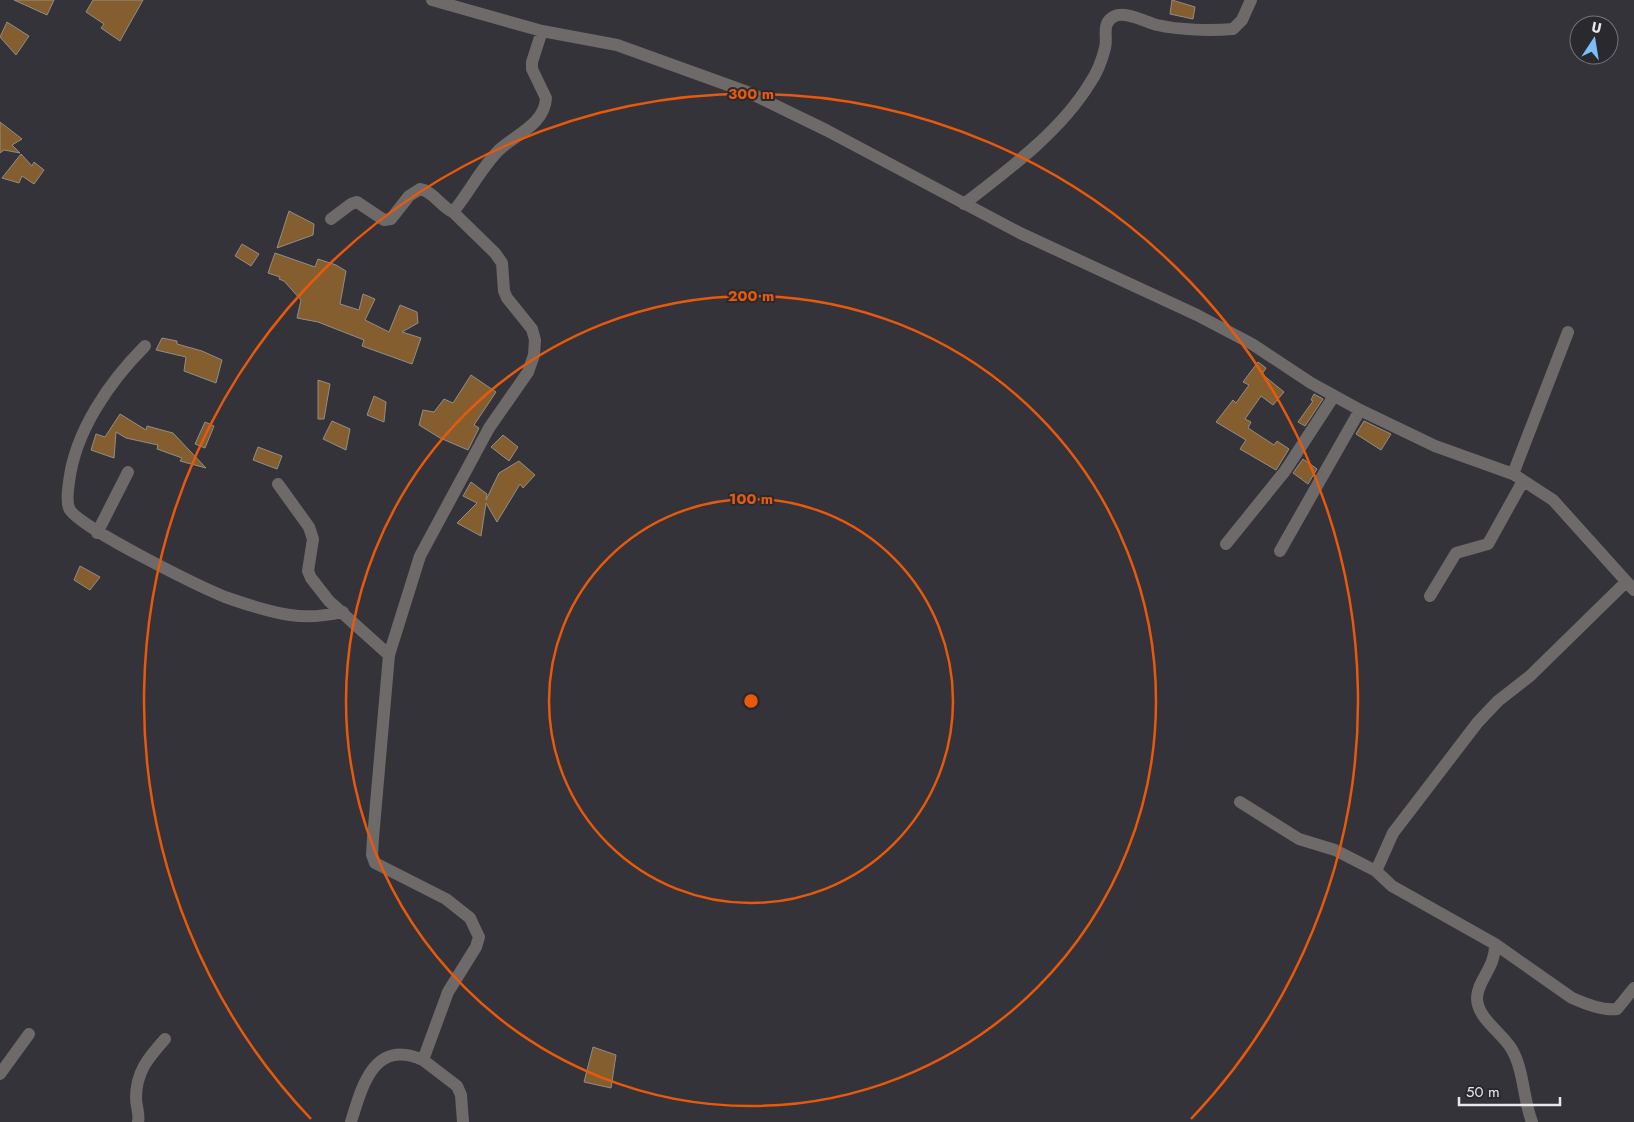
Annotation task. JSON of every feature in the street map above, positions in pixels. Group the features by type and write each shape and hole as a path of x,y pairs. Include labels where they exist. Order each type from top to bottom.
{"street":[{"path":"432,0 542,31 617,45 750,93 826,130 964,204 1252,344 1334,396 1360,410 1435,446 1518,477 1553,500 1630,586 1530,676 1498,701 1478,722 1393,833 1376,871"},
{"path":"964,204 1016,163 1070,111 1091,82 1106,46 1105,28 1108,21 1114,16 1126,15 1158,25 1184,28 1233,29 1242,20 1251,0"},
{"path":"453,212 498,151 534,124 542,112 546,98 534,77 532,62 542,31"},
{"path":"331,219 351,204 357,202 384,220 391,219 409,196 420,189 426,190 447,210 453,212 495,253 502,263 504,291 507,298 532,329 535,340 534,355 528,372 489,428 425,544 389,655 372,855 375,863 383,868 446,899 470,918 476,927 478,937 476,947 448,992 423,1060"},
{"path":"1430,596 1456,553 1488,544 1518,477 1568,332"},
{"path":"145,346 127,364 95,412 74,455 68,491 68,506 72,516 97,533 230,599 289,615 317,617 343,612"},
{"path":"1226,544 1285,471 1334,396"},
{"path":"1280,551 1360,410"},
{"path":"97,533 128,472"},
{"path":"278,484 309,527 313,539 308,571 311,578 329,601 389,655"},
{"path":"1240,802 1299,839 1335,850 1376,871 1392,886 1495,944 1572,998 1585,1003 1618,1009 1634,988"},
{"path":"1495,944 1493,963 1476,995 1477,1003 1484,1017 1511,1048 1532,1122"},
{"path":"0,1074 29,1034"},
{"path":"138,1122 136,1089 139,1073 146,1060 165,1039"},
{"path":"350,1122 363,1083 378,1062 386,1057 409,1054 423,1060 457,1086 461,1094 464,1122"}],"building":[{"path":"14,0 54,0 47,15"},
{"path":"93,0 143,0 120,41 101,28 104,24 86,12"},
{"path":"1172,0 1195,7 1193,19 1170,14"},
{"path":"7,22 29,36 16,55 0,37"},
{"path":"0,122 22,139 12,145 20,153 4,150 0,153"},
{"path":"21,154 32,166 34,162 44,170 34,184 22,176 19,183 2,178"},
{"path":"289,211 314,224 313,235 277,248"},
{"path":"242,244 259,254 251,266 235,256"},
{"path":"275,253 315,267 318,259 336,265 346,271 340,304 359,310 363,294 375,299 365,320 389,332 400,305 417,312 418,323 402,332 421,338 412,364 362,346 364,340 318,322 297,318 301,300 284,281 279,279 280,277 268,273"},
{"path":"162,338 177,341 177,344 202,351 222,360 216,383 184,371 186,357 156,350"},
{"path":"1258,362 1266,368 1262,374 1284,392 1273,405 1261,396 1245,419 1251,422 1248,428 1274,445 1277,441 1289,449 1276,470 1240,449 1246,440 1216,422 1233,400 1236,403 1249,385 1243,382"},
{"path":"471,375 496,392 474,425 479,428 468,450 440,438 419,425 423,410 434,412 444,399 453,403"},
{"path":"318,380 330,384 324,419 318,419"},
{"path":"1314,394 1323,399 1305,426 1298,422 1313,401 1311,400"},
{"path":"374,396 386,402 384,422 367,415"},
{"path":"120,414 146,430 147,426 173,433 206,468 180,461 182,458 157,449 158,445 126,438 116,432 114,458 91,450 96,434 105,437"},
{"path":"332,421 350,429 346,450 323,439"},
{"path":"1364,421 1391,434 1381,450 1356,434"},
{"path":"205,422 214,426 205,448 195,444"},
{"path":"503,435 518,447 509,461 491,447"},
{"path":"258,447 282,456 277,469 253,460"},
{"path":"1303,459 1317,469 1308,484 1293,473"},
{"path":"519,461 535,475 523,488 520,484 497,522 486,503 481,536 457,523 477,503 463,496 471,482 487,494 486,500 499,473"},
{"path":"80,566 100,577 90,590 74,580"},
{"path":"593,1047 616,1055 611,1088 584,1082"}]}
